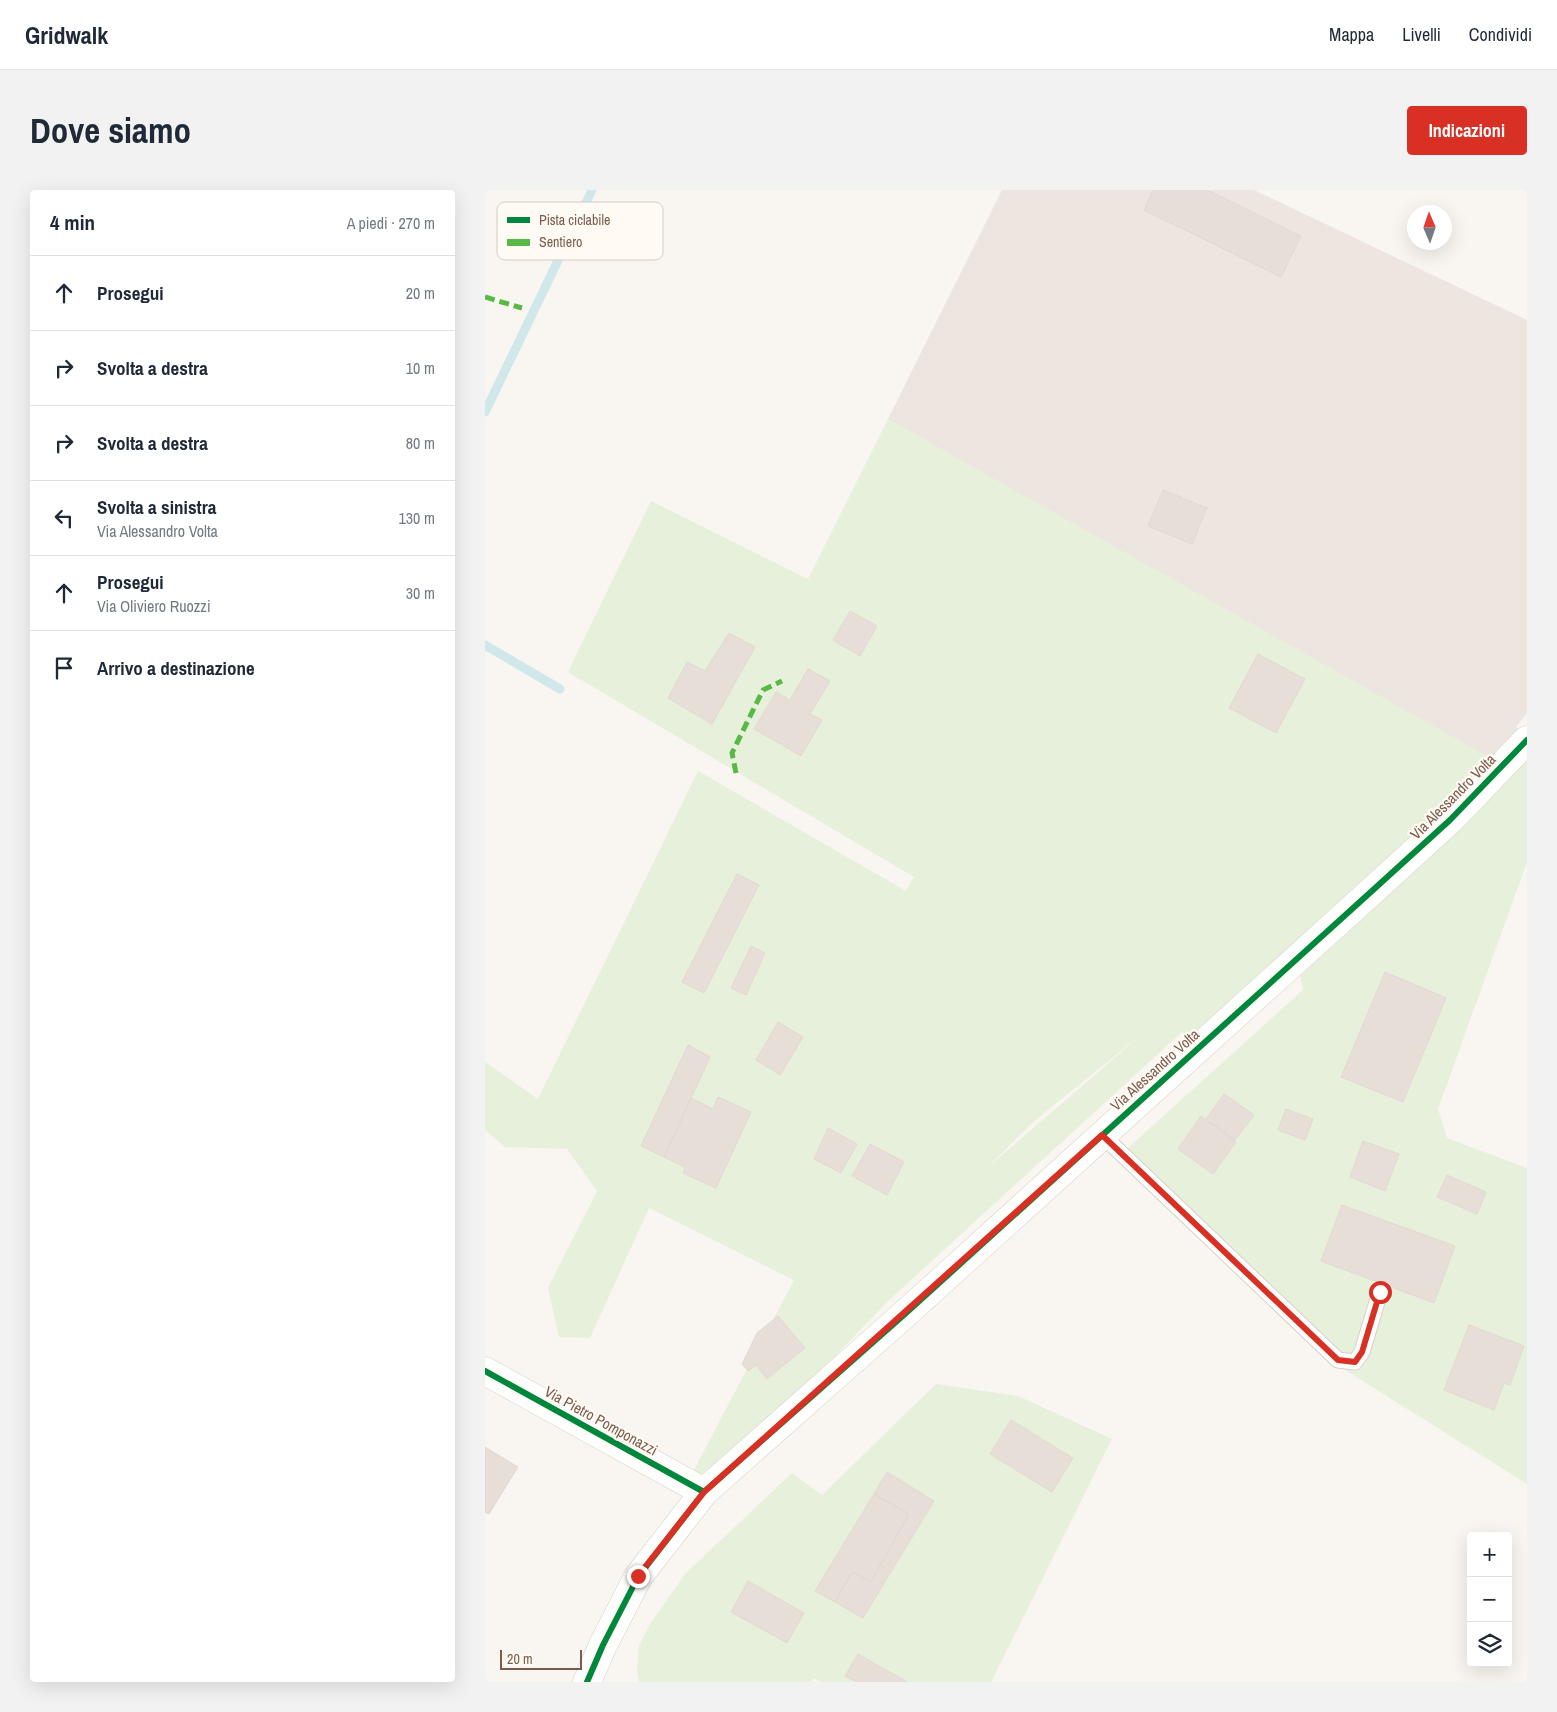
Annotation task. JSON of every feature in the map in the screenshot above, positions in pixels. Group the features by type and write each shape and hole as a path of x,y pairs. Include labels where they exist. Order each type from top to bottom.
{"street":[{"name":"Via Alessandro Volta","path":"587,1682 603,1645 638,1576 704,1492 1450,820 1527,740"},
{"name":"Via Pietro Pomponazzi","path":"485,1371 704,1492"}],"lane":[{"path":"1102,1135 1338,1360 1355,1362 1362,1352 1380,1292"}],"shaded area":[{"path":"1002,190 1254,190 1527,320 1527,713 1516,727 1527,732 1503,765 1195,594 888,419"}],"green space":[{"path":"888,419 1503,765 1527,735 1527,862 1438,1109 1447,1138 1527,1168 1527,1484 1321,1355 1119,1156 1303,990 1297,959 1203,1044 1182,1032 887,1302 704,1492 687,1483 794,1280 649,1208 590,1338 559,1337 548,1288 597,1191 567,1149 505,1147 485,1130 485,1062 538,1099 698,771 906,891 914,877 568,672 651,501 808,579","holes":["1142,1034 987,1168 1033,1122"]},
{"path":"936,1384 1018,1396 1112,1439 991,1682 821,1682 814,1678 811,1682 639,1682 637,1669 639,1646 650,1624 686,1573 792,1473 822,1495"}],"building":[{"path":"1153,190 1207,190 1301,236 1281,277 1144,210"},
{"path":"1163,490 1207,508 1192,544 1148,526"},
{"path":"850,611 877,626 860,656 833,640"},
{"path":"729,633 755,647 712,724 668,698 687,662 705,671"},
{"path":"1258,654 1305,679 1276,733 1229,708"},
{"path":"808,669 830,681 810,714 822,720 801,756 754,729 776,692 790,700"},
{"path":"737,874 759,885 704,993 682,982"},
{"path":"751,946 765,953 746,995 731,988"},
{"path":"1385,972 1446,998 1403,1102 1341,1077"},
{"path":"778,1022 803,1037 780,1075 756,1060"},
{"path":"688,1045 710,1057 664,1157 641,1146"},
{"path":"1224,1094 1254,1115 1235,1140 1206,1119"},
{"path":"718,1097 751,1112 716,1188 683,1173 685,1167 664,1157 691,1098 713,1109"},
{"path":"1286,1109 1313,1119 1305,1140 1278,1130"},
{"path":"1201,1116 1236,1142 1213,1174 1178,1149"},
{"path":"828,1128 857,1144 841,1173 814,1159"},
{"path":"1363,1141 1399,1154 1385,1191 1350,1177"},
{"path":"870,1144 904,1162 887,1195 852,1176"},
{"path":"1447,1175 1486,1192 1477,1214 1437,1197"},
{"path":"1342,1205 1455,1246 1434,1303 1321,1261"},
{"path":"778,1316 805,1348 767,1379 756,1365 748,1371 742,1364 757,1333"},
{"path":"1469,1325 1524,1346 1510,1385 1504,1383 1494,1410 1444,1390"},
{"path":"1011,1420 1073,1458 1052,1492 990,1454"},
{"path":"485,1447 518,1467 489,1514 485,1512"},
{"path":"887,1472 934,1501 863,1618 835,1602 852,1572 871,1582 909,1514 874,1494"},
{"path":"874,1494 909,1514 871,1582 852,1572 835,1602 815,1591"},
{"path":"748,1581 804,1613 787,1643 731,1612"},
{"path":"858,1654 907,1682 856,1682 845,1676"}],"waterway":[{"path":"586,202 592,190"},
{"path":"485,412 558,260"},
{"path":"485,645 560,689"}],"marked path":[{"path":"485,297 522,308"},
{"path":"736,773 732,753 763,690 782,681"}],"cycle path":[{"path":"587,1682 603,1645 638,1577 704,1492 906,1313 1450,820 1527,740"},
{"path":"485,1371 704,1492"}],"route":[{"path":"638,1576 704,1492 906,1313 1102,1135 1338,1360 1355,1362 1362,1352 1380,1292"}]}
